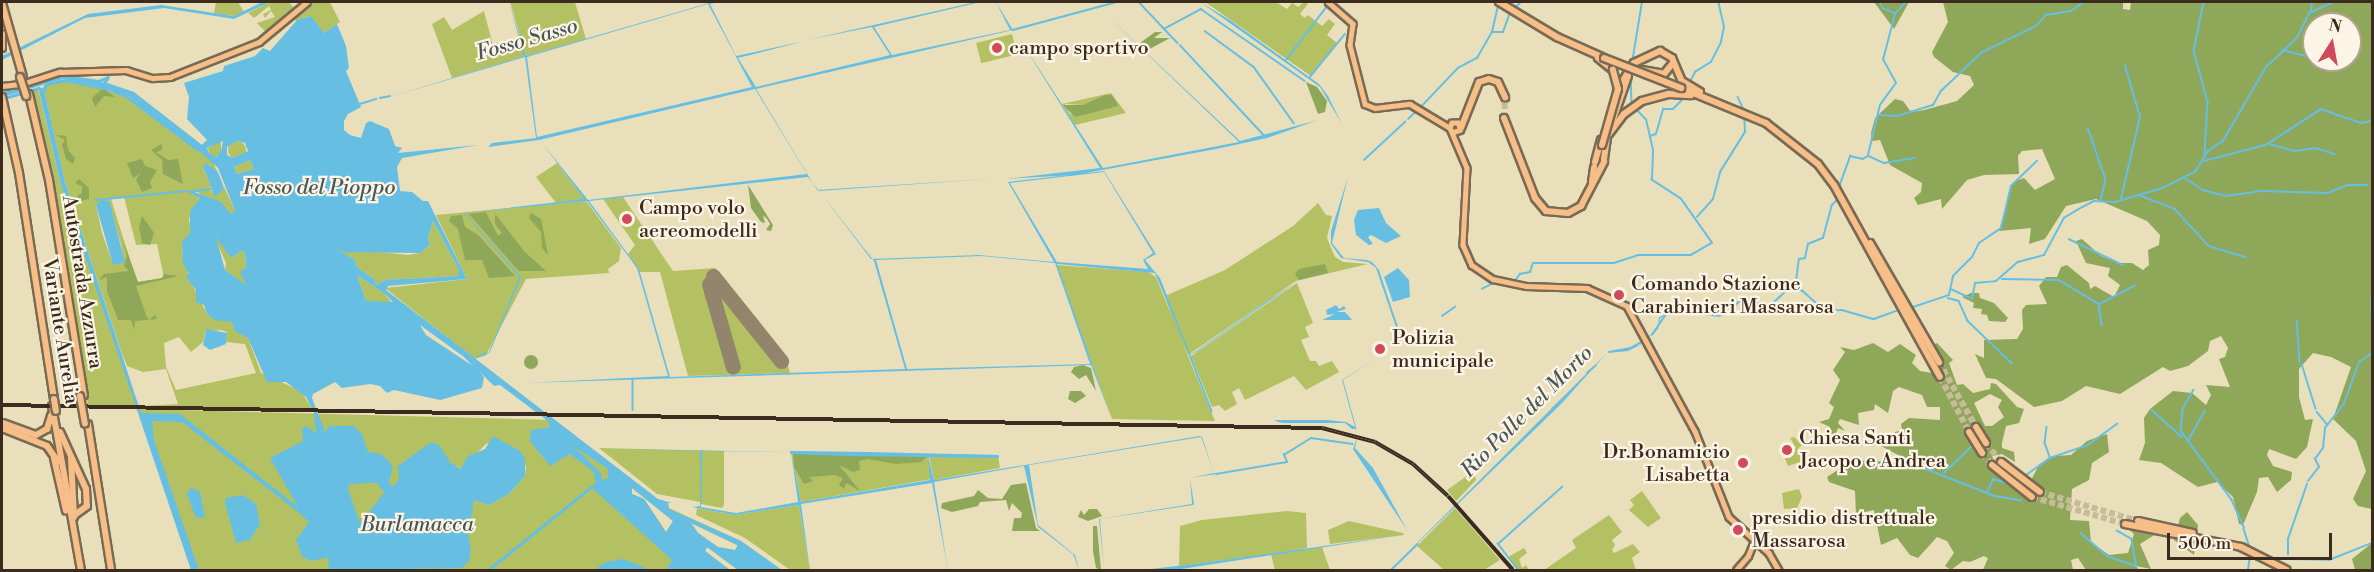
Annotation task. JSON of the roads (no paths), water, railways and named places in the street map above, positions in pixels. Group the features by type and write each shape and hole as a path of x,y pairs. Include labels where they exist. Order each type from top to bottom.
{"highway":[{"path":"1499,2 1604,57 1770,123 1797,142 1836,182 1939,362"},
{"path":"1504,2 1580,46 1612,70 1618,89 1595,164 1592,189"},
{"name":"Autostrada Azzurra","path":"2,3 12,45"},
{"name":"Autostrada Azzurra","path":"2,14 27,95 46,180 110,570"},
{"path":"2,34 2,48"},
{"path":"1601,147 1615,93 1627,71 1638,61 1660,51 1668,54 1682,81 1708,97"},
{"path":"1590,53 1642,70 1682,89"},
{"path":"1504,118 1541,208 1551,214 1571,212 1584,203 1592,189 1604,161 1624,82 1638,61"},
{"path":"1642,70 1664,74 1673,62"},
{"path":"1455,128 1469,111 1473,91 1483,80 1498,82 1505,98"},
{"path":"1610,130 1642,101 1682,89"},
{"name":"Variante Aurelia","path":"2,97 2,108 18,174 53,407 82,570"},
{"path":"1797,142 1834,185 1940,377"},
{"path":"2,424 36,435 48,428 53,407"},
{"name":"Variante Aurelia","path":"53,407 58,426 73,529"},
{"path":"2,424 56,455 73,529"},
{"path":"58,426 86,489 87,507 76,514"},
{"path":"1976,427 1986,443"},
{"path":"1969,432 1982,453"},
{"path":"28,438 60,447 74,468 73,529"},
{"path":"28,438 54,458 66,511"},
{"path":"2001,462 2040,492"},
{"path":"1993,466 2032,497"},
{"path":"2138,521 2157,528 2241,547 2287,570"},
{"path":"2125,525 2157,528 2247,546 2292,570"}],"main road":[{"path":"2,86 23,84 60,72 126,70 153,78 170,77 259,42 307,2"},
{"path":"1328,2 1353,24 1350,45 1365,104 1375,108 1410,104 1455,128 1468,182 1463,250 1479,272 1526,286 1598,291 1630,310 1695,431 1726,512 1769,553 1779,570"},
{"path":"1736,570 1748,556 1755,539"}],"water":[{"path":"262,2 270,2 234,19 164,8 85,18 2,60 2,56 88,14 161,5 234,16"},
{"path":"509,2 526,56 709,3 719,2 710,4 736,56 805,41 738,58 756,87 890,55 872,27 807,40 976,2 981,2 874,27 892,55 1010,30 996,2 1013,30 756,89 813,183 808,177 589,201 639,269 670,377 905,369 872,259 979,255 1054,262 1008,182 1104,171 1156,254 1145,260 1160,278 1190,354 1297,282 1196,352 1189,355 1155,273 1057,264 1111,417 1091,365 525,383 668,376 637,268 587,201 465,213 521,277 490,352 484,356 476,356 489,352 519,277 464,213 584,199 543,144 588,200 807,174 755,89 539,140 488,147 492,143 536,138 525,57 383,99 524,56","holes":["708,4 752,87 537,137 527,57","1104,172 1153,253 1143,260 1148,269 1057,262 1010,183","982,256 1055,263 1090,364 907,369 876,260"]},
{"path":"1200,2 1230,20 1319,84 1328,96 1342,124 1320,87"},
{"path":"1101,10 1240,141 1318,120 1267,138 1216,149 1075,175 1005,179 1100,168 1016,33 1103,168 1239,142"},
{"name":"Fosso del Pioppo","path":"311,16 324,33 337,24 346,46 349,68 346,71 361,107 348,114 344,121 344,130 350,135 361,138 366,123 370,121 389,129 395,146 402,148 398,153 478,145 402,158 397,167 400,191 412,192 423,201 428,201 467,279 388,286 386,290 658,499 672,503 668,503 669,509 741,541 782,570 738,570 707,547 705,551 730,570 666,570 672,560 591,487 596,483 593,471 570,454 550,466 530,441 531,430 550,427 549,422 500,385 494,386 478,370 484,377 482,388 440,400 394,390 387,393 380,386 370,384 342,388 335,382 313,394 312,398 325,432 330,426 354,426 362,434 368,452 381,454 388,460 393,468 389,483 393,487 399,479 398,466 430,443 438,444 451,463 461,469 468,456 485,449 493,436 520,451 525,459 525,476 509,494 489,505 474,500 470,525 462,530 468,534 471,550 469,561 462,568 329,570 328,557 312,561 302,557 296,540 309,522 298,512 182,422 152,421 154,440 199,570 191,570 61,185 39,91 44,90 65,182 141,413 180,414 298,507 270,458 303,441 302,428 306,426 316,433 314,413 306,397 286,382 267,382 248,338 235,331 232,322 215,320 207,314 204,305 196,302 196,290 186,277 189,273 183,264 182,241 190,234 190,211 200,198 186,191 212,188 203,167 206,163 218,172 224,189 215,197 212,190 195,192 221,202 231,214 235,211 218,168 197,149 207,140 187,119 189,97 184,83 223,71 224,66 255,56 263,48 270,51 297,20","holes":["223,141 221,151 216,157 209,153 207,148","237,141 245,143 248,151 233,158 227,155 227,147","250,160 254,169 237,174 234,167","433,221 459,270 458,276 385,280 376,285 374,279 357,267 355,260 333,247 343,252 420,253 430,245 428,238","216,237 231,258 241,251 245,253 246,267 240,272 246,285 225,270","357,275 393,302 366,301","420,325 473,366 426,335","573,446 608,469 608,478 602,480 601,473","377,483 384,493 360,523 348,489 349,484","632,488 673,521 666,532 644,499 632,494","691,523 737,545 735,550 718,547 698,533"]},
{"path":"1348,177 1332,243 1344,258 1367,260 1379,270 1400,339 1376,268 1368,262 1341,258 1331,244 1331,231"},
{"path":"1002,178 819,191 818,190"},
{"path":"102,200 109,201 125,263 113,265 96,205"},
{"path":"1379,208 1386,223 1401,236 1386,243 1371,235 1368,237 1373,244 1369,245 1356,235 1354,220 1358,210"},
{"path":"1398,268 1409,280 1410,297 1393,302 1384,277"},
{"path":"1740,303 1720,317 1668,311 1660,319 1658,329 1640,345 1628,351 1607,353 1639,345 1657,329 1659,318 1668,310 1720,315"},
{"path":"1336,305 1339,309 1344,306 1346,309 1336,312 1345,312 1352,320 1322,320 1335,314 1327,315 1326,310"},
{"path":"206,329 227,333 226,344 210,350 203,345"},
{"path":"1607,353 1562,403 1390,570"},
{"path":"1380,356 1343,380 1356,427 1357,435 1356,429 1352,429 1345,423 1284,423 1274,420 1327,420 1346,422 1355,427 1342,380"},
{"path":"1200,436 1202,437 1214,473 1201,437 1029,465 1038,525 1075,555 1079,570 1073,554 1038,527 1024,466 934,482 948,570 932,483 801,504 810,570 799,505 735,515 692,507 700,506 700,451 605,449 791,452 801,502 930,480 928,455 934,480","holes":["702,451 791,452 798,502 736,513 701,507"]},
{"path":"1357,437 1355,448 1373,468 1407,530 1353,449"},
{"path":"1190,478 1193,505 1100,519 1104,570 1099,519 1192,504"},
{"path":"191,488 200,492 205,517 197,518 193,511 187,493"},
{"path":"243,495 256,504 260,524 250,540 236,543 225,503 226,498"},
{"path":"1403,535 1175,570 1142,570 1194,564"},
{"path":"623,559 651,570 594,570 606,562"}],"waterway":[{"path":"1013,30 1117,2"},
{"path":"1139,2 1171,36"},
{"path":"1514,9 1521,2"},
{"path":"1633,57 1642,2"},
{"path":"1690,82 1695,72 1711,62 1721,42 1724,27 1718,2"},
{"path":"1880,2 1883,8 1895,13"},
{"path":"1896,13 1906,2"},
{"path":"1879,115 1897,116 1933,105 1941,91 1981,53 2036,26 2046,15 2071,11 2084,2"},
{"path":"2204,2 2194,51 2208,102 2205,154"},
{"path":"2311,11 2312,2"},
{"name":"Rio Polle del Morto","path":"1951,289 1972,299 1975,283 1996,281 2018,262 2044,255 2064,218 2079,209 2094,201 2115,202 2163,188 2195,172 2208,151 2223,141 2266,67 2297,38 2309,13 2334,2"},
{"path":"1286,60 1328,5"},
{"path":"1492,32 1498,5"},
{"path":"1164,29 1201,9 1305,81"},
{"path":"1493,32 1503,32 1510,13"},
{"path":"1868,155 1880,105 1896,83 1883,60 1895,14"},
{"path":"1205,31 1254,67 1294,123"},
{"path":"1420,108 1458,68 1477,58 1492,32"},
{"path":"1310,77 1345,34"},
{"path":"1172,37 1178,43"},
{"path":"1180,45 1265,136"},
{"path":"2282,50 2302,55"},
{"path":"2121,199 2140,117 2125,66"},
{"name":"Burlamacca","path":"4,98 38,88 44,90 46,84 65,80 109,89 126,96 197,149 201,146 133,93 104,83 108,77 98,81 57,75"},
{"path":"1631,75 1632,105"},
{"name":"Burlamacca","path":"2,95 63,77 100,84 129,94 197,147"},
{"name":"Burlamacca","path":"2,92 24,88 39,80"},
{"name":"Fosso Sasso","path":"380,98 390,96"},
{"path":"1738,97 1744,110"},
{"path":"1650,136 1656,134 1663,109 1673,109 1684,98"},
{"name":"Fosso Sasso","path":"360,104 376,99"},
{"path":"1514,282 1520,274 1530,272 1533,263 1614,263 1638,255 1691,255 1712,243 1681,199 1652,180 1653,150 1646,120 1635,108"},
{"path":"2204,161 2266,145 2321,109 2361,123 2372,121"},
{"path":"1408,119 1417,111"},
{"path":"1697,217 1713,199 1720,172 1745,132 1744,115"},
{"path":"1364,160 1405,122"},
{"path":"2088,128 2106,179 2101,201"},
{"path":"2270,144 2295,151 2316,148 2335,154"},
{"path":"1839,187 1850,156 1863,159 1868,156"},
{"path":"1869,156 1884,163 1915,158"},
{"path":"1910,308 1949,295 1953,276 1972,257 1979,243 2001,228 2011,186 2037,161"},
{"path":"2185,178 2203,190 2226,196 2263,191 2328,193 2348,185 2367,185"},
{"path":"96,200 186,191"},
{"path":"2139,195 2175,209 2209,246 2245,257"},
{"path":"1772,304 1796,282 1799,259 1805,258 1808,244 1823,238 1832,205 1839,198"},
{"path":"2069,239 2123,265"},
{"path":"2002,279 2059,280 2099,304 2102,325"},
{"path":"1482,289 1496,282 1511,286"},
{"path":"2100,304 2135,285"},
{"name":"Rio Polle del Morto","path":"1791,286 1803,291 1825,311 1842,310 1874,319 1899,310"},
{"path":"2372,297 2372,313"},
{"path":"1948,298 1959,301 1968,321 2012,363"},
{"name":"Rio Polle del Morto","path":"1730,309 1743,299 1764,305"},
{"path":"1442,316 1455,307"},
{"name":"Rio Polle del Morto","path":"1652,335 1669,310 1721,315"},
{"path":"2297,320 2300,362"},
{"name":"Rio Polle del Morto","path":"1609,352 1631,348 1643,341"},
{"path":"2308,481 2319,467 2315,459 2323,448 2325,428 2344,404 2359,362 2372,353"},
{"path":"1190,355 1212,411"},
{"path":"2302,364 2316,409"},
{"name":"Rio Polle del Morto","path":"1587,373 1595,366"},
{"path":"633,379 633,410"},
{"path":"2194,390 2183,409 2181,431 2232,500 2244,527"},
{"name":"Rio Polle del Morto","path":"1552,409 1566,396"},
{"path":"2152,410 2182,437"},
{"path":"2188,441 2205,410"},
{"path":"2317,412 2327,424"},
{"path":"2025,476 2050,458 2088,445 2117,424"},
{"path":"2047,427 2045,443 2050,457"},
{"path":"1216,474 1287,462 1284,455 1311,438 1353,444"},
{"path":"1944,473 1974,444"},
{"path":"791,452 867,453 997,456 847,454 791,452"},
{"path":"1829,467 1866,463 1921,467 1995,496 2021,500"},
{"path":"1987,493 1993,479 2008,483"},
{"path":"2288,555 2288,539 2307,484"},
{"path":"488,570 591,487"},
{"path":"1518,570 1498,544 1562,487"},
{"path":"2244,529 2250,548"},
{"path":"2081,533 2107,556 2136,566 2131,539 2117,531"},
{"path":"2290,559 2329,560 2372,543"},
{"name":"Rio Polle del Morto","path":"1391,570 1418,544"},
{"path":"2248,570 2250,556"}],"tunnel":[{"path":"1504,118 1505,97"},
{"path":"1939,362 1976,427"},
{"path":"1940,377 1969,432"},
{"path":"1986,443 2001,462"},
{"path":"1982,453 1992,465"},
{"path":"2040,492 2138,521"},
{"path":"2032,497 2125,524"}],"railway":[{"path":"2,405 1322,428 1375,442 1413,464 1448,496 1513,570"}],"place":[{"name":"campo sportivo","path":"997,48"},
{"name":"Campo volo aereomodelli","path":"627,219"},
{"name":"Comando Stazione Carabinieri Massarosa","path":"1619,295"},
{"name":"Polizia municipale","path":"1380,349"},
{"name":"Chiesa Santi Jacopo e Andrea","path":"1787,450"},
{"name":"Dr.Bonamicio Lisabetta","path":"1743,463"},
{"name":"presidio distrettuale Massarosa","path":"1738,530"}]}
